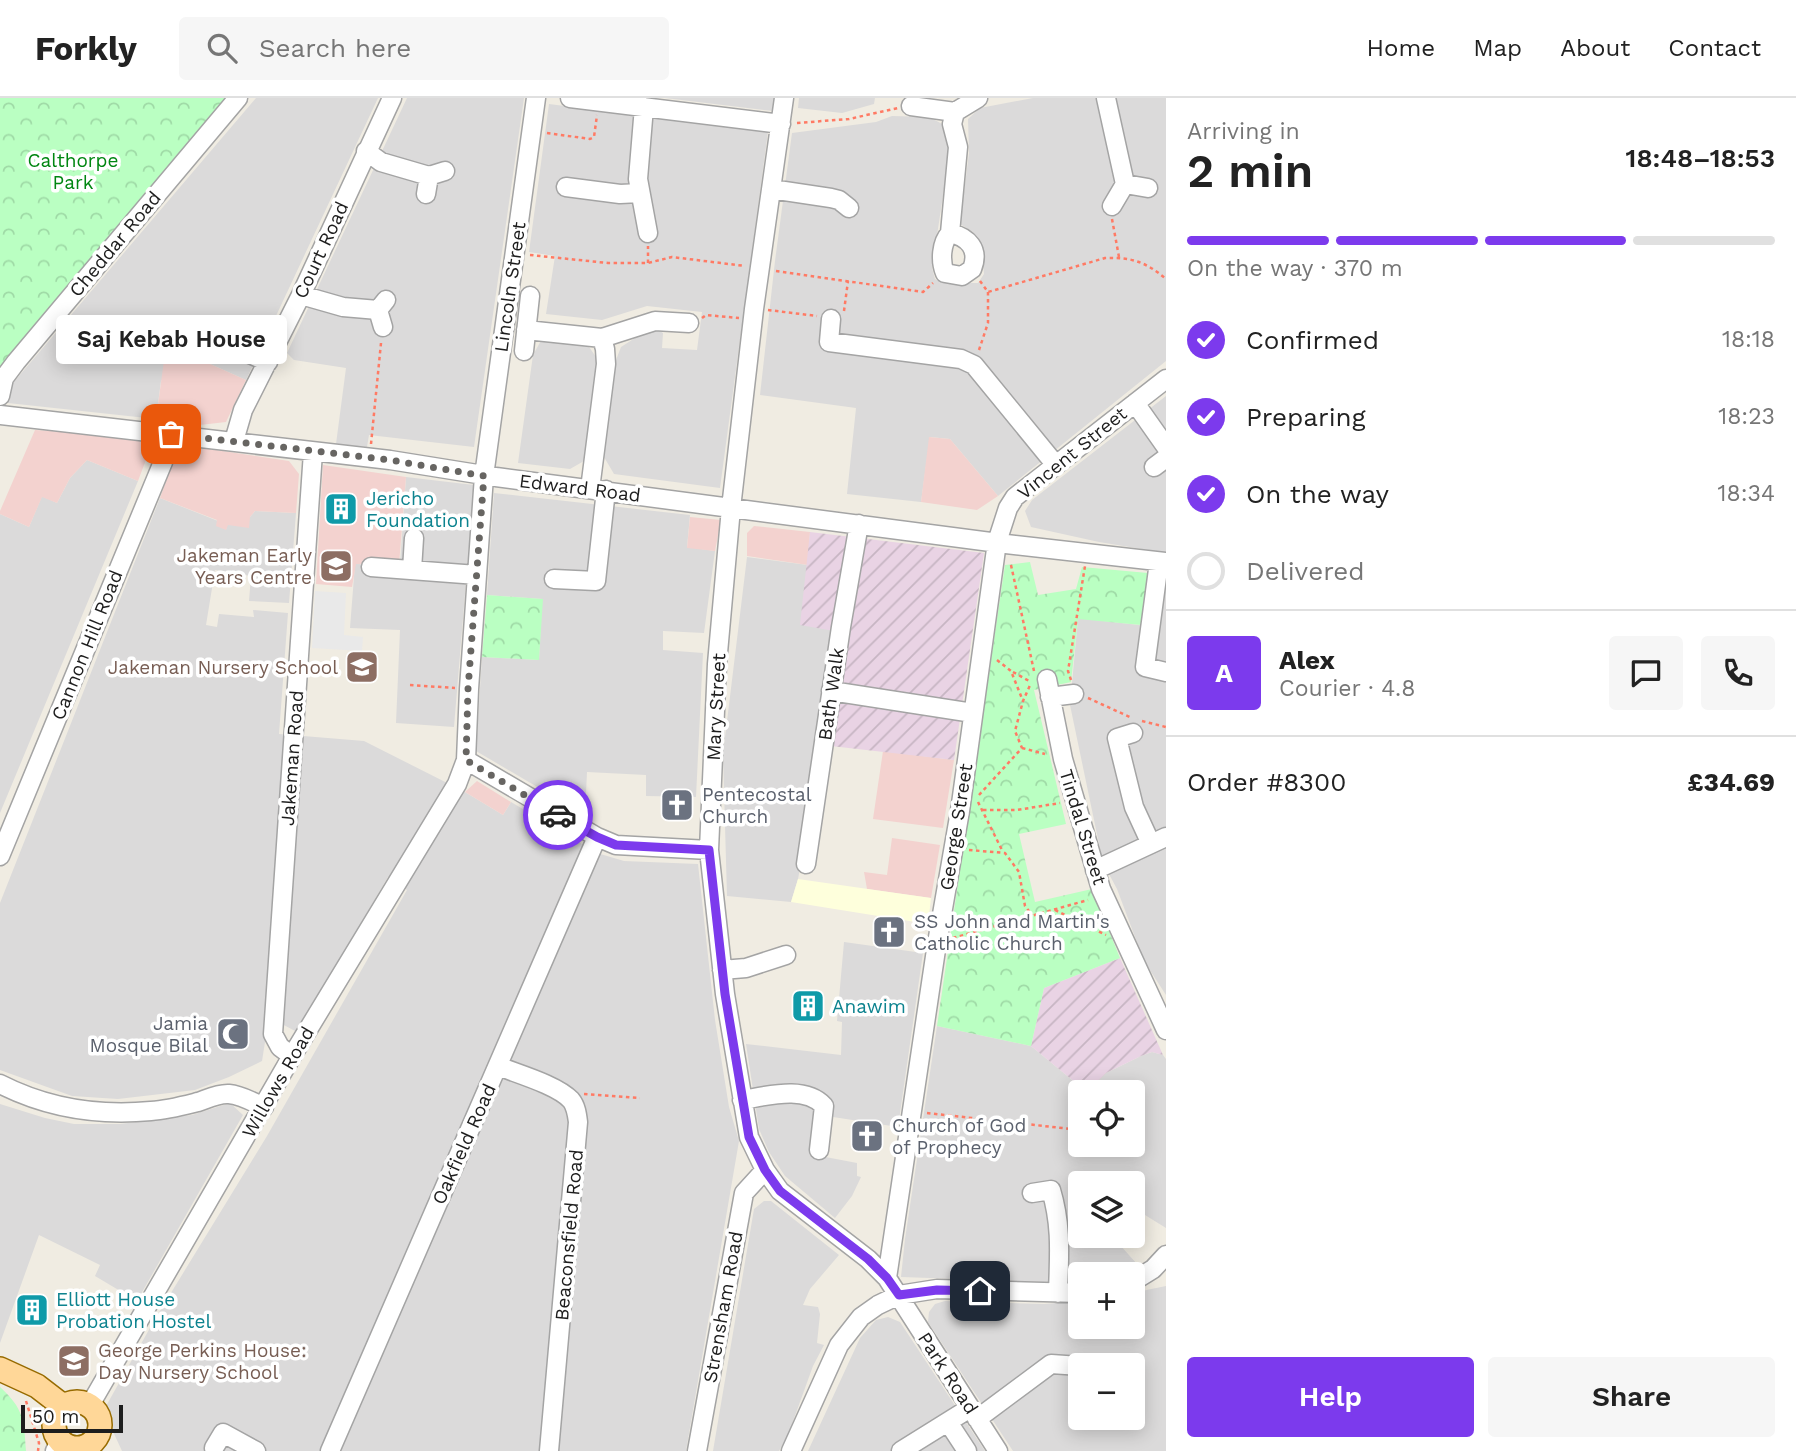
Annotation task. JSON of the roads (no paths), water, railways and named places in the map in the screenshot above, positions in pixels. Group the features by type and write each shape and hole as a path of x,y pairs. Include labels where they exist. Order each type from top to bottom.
{"main road":[{"path":"0,1369 37,1386 63,1406"},
{"path":"74,1401 90,1405 96,1411 100,1424 99,1445 81,1448 57,1446 54,1419 63,1406 74,1401"}],"street":[{"name":"Cheddar Road","path":"1,383 238,98"},
{"name":"Court Road","path":"234,441 243,410 301,295 392,98"},
{"name":"Lincoln Street","path":"466,760 468,689 484,476 536,98"},
{"path":"570,98 780,124"},
{"name":"Mary Street","path":"785,98 754,314 732,508 717,664 709,850 722,970 749,1137 765,1170 780,1191 868,1259 899,1295"},
{"path":"950,233 965,237 973,247 975,256 972,269 962,276 945,273 942,265 945,239 950,233 958,147 952,124 956,112 978,98"},
{"path":"1106,98 1125,184 1112,206"},
{"path":"911,106 956,112"},
{"path":"644,107 638,178 648,233"},
{"path":"366,151 381,162 433,180"},
{"path":"1125,184 1147,188"},
{"path":"566,187 620,194 640,193"},
{"path":"771,189 831,198 839,200 849,208"},
{"path":"301,295 343,307 382,313"},
{"path":"524,351 530,296"},
{"path":"831,320 829,342 961,359 974,365 1055,464"},
{"path":"526,330 602,338 655,321 689,323"},
{"path":"211,337 268,362"},
{"path":"554,579 596,581 598,490 606,364 602,338"},
{"name":"Vincent Street","path":"1002,543 1008,508 1015,497 1166,379"},
{"path":"1135,403 1166,447"},
{"name":"Edward Road","path":"0,415 369,458 484,476 1163,562 1145,667 1166,672"},
{"name":"Cannon Hill Road","path":"0,856 163,461 171,434"},
{"name":"Jakeman Road","path":"292,1056 280,1047 274,1034 313,452"},
{"name":"Bath Walk","path":"806,864 859,524"},
{"path":"412,570 414,538"},
{"name":"George Street","path":"887,1278 982,648 1002,543"},
{"path":"372,567 477,575"},
{"name":"Tindal Street","path":"1074,694 1043,686 1101,888 1166,1030"},
{"path":"831,691 973,713"},
{"path":"1095,870 1158,840 1135,807 1117,738 1133,733"},
{"path":"466,760 597,837 616,845 709,850"},
{"name":"Willows Road","path":"90,1405 292,1056 457,784 466,760"},
{"name":"Oakfield Road","path":"330,1451 597,837"},
{"path":"722,970 746,968 786,955"},
{"name":"Beaconsfield Road","path":"498,1066 561,1092 572,1101 578,1122 549,1451"},
{"path":"0,1084 27,1098 76,1110 151,1111 176,1108 227,1094 264,1107"},
{"path":"742,1100 797,1094 818,1100 824,1107 818,1150"},
{"name":"Strensham Road","path":"697,1451 744,1192 765,1170"},
{"path":"1032,1194 1051,1190 1055,1205 1059,1223 1058,1293"},
{"path":"1145,1274 1165,1257"},
{"path":"791,1451 839,1345 861,1317 878,1305 899,1295 937,1290 1068,1293"},
{"name":"Park Road","path":"899,1295 998,1451"},
{"path":"901,1451 948,1422 973,1414 1051,1364 1068,1365"},
{"path":"948,1422 967,1451"},
{"path":"214,1448 223,1433 256,1451"}],"place":[{"name":"Saj Kebab House","path":"171,434"},
{"name":"Jericho Foundation","path":"341,509"},
{"name":"Jakeman Early Years Centre","path":"336,566"},
{"name":"Jakeman Nursery School","path":"362,667"},
{"name":"Pentecostal Church","path":"677,805"},
{"name":"SS John and Martin's Catholic Church","path":"889,932"},
{"name":"Anawim","path":"808,1006"},
{"name":"Jamia Mosque Bilal","path":"233,1034"},
{"name":"Church of God of Prophecy","path":"867,1136"},
{"name":"Elliott House Probation Hostel","path":"32,1310"},
{"name":"George Perkins House: Day Nursery School","path":"74,1361"}],"park label":[{"name":"Calthorpe Park","path":"73,171"}]}
